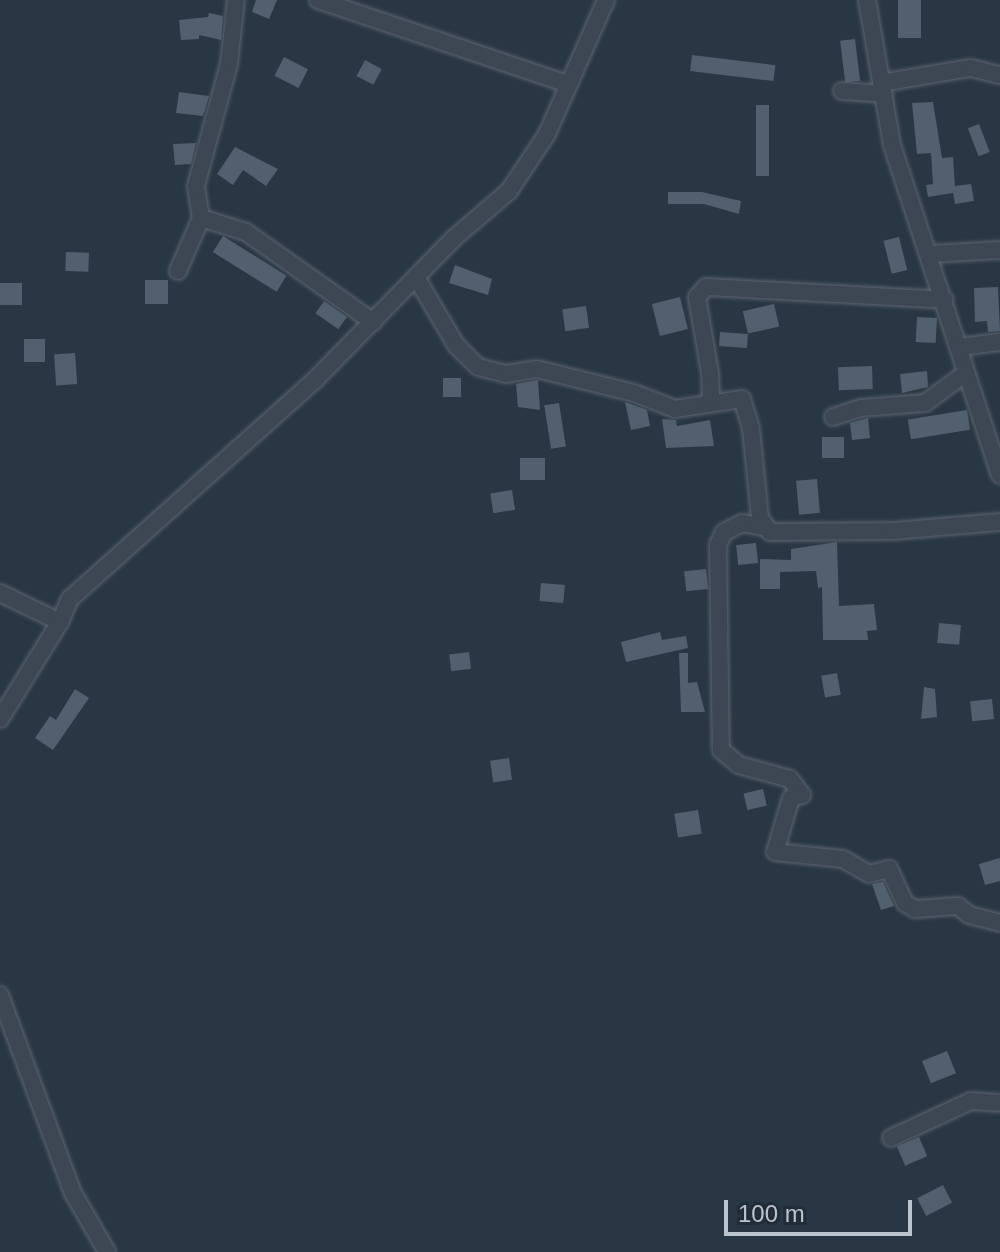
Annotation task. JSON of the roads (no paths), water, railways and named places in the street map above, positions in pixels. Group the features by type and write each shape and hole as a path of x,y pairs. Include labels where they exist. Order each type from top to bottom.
{"street":[{"path":"178,271 201,218 196,186 229,64 236,0"},
{"path":"318,0 568,84"},
{"path":"0,719 60,622 70,599 373,322 464,228 509,191 547,134 606,0"},
{"path":"867,0 892,145 931,254 1000,475"},
{"path":"842,91 882,89 971,68 1000,75"},
{"path":"201,218 246,232 373,322"},
{"path":"931,254 1000,250"},
{"path":"417,279 456,345 478,367 506,374 537,369 634,393 675,409 733,399 746,404 764,527"},
{"path":"706,404 711,397 710,373 697,297 706,287 945,300"},
{"path":"959,347 1000,342"},
{"path":"833,417 861,408 925,403 966,373"},
{"path":"1000,522 893,531 780,533 742,523 724,532 718,545 721,750 739,765 790,779 802,795 791,798 775,852 843,859 869,874 889,869 905,903 915,909 958,906 969,915 1000,923"},
{"path":"0,593 60,622"},
{"path":"0,995 73,1193 107,1252"},
{"path":"891,1138 971,1101 1000,1103"}]}
